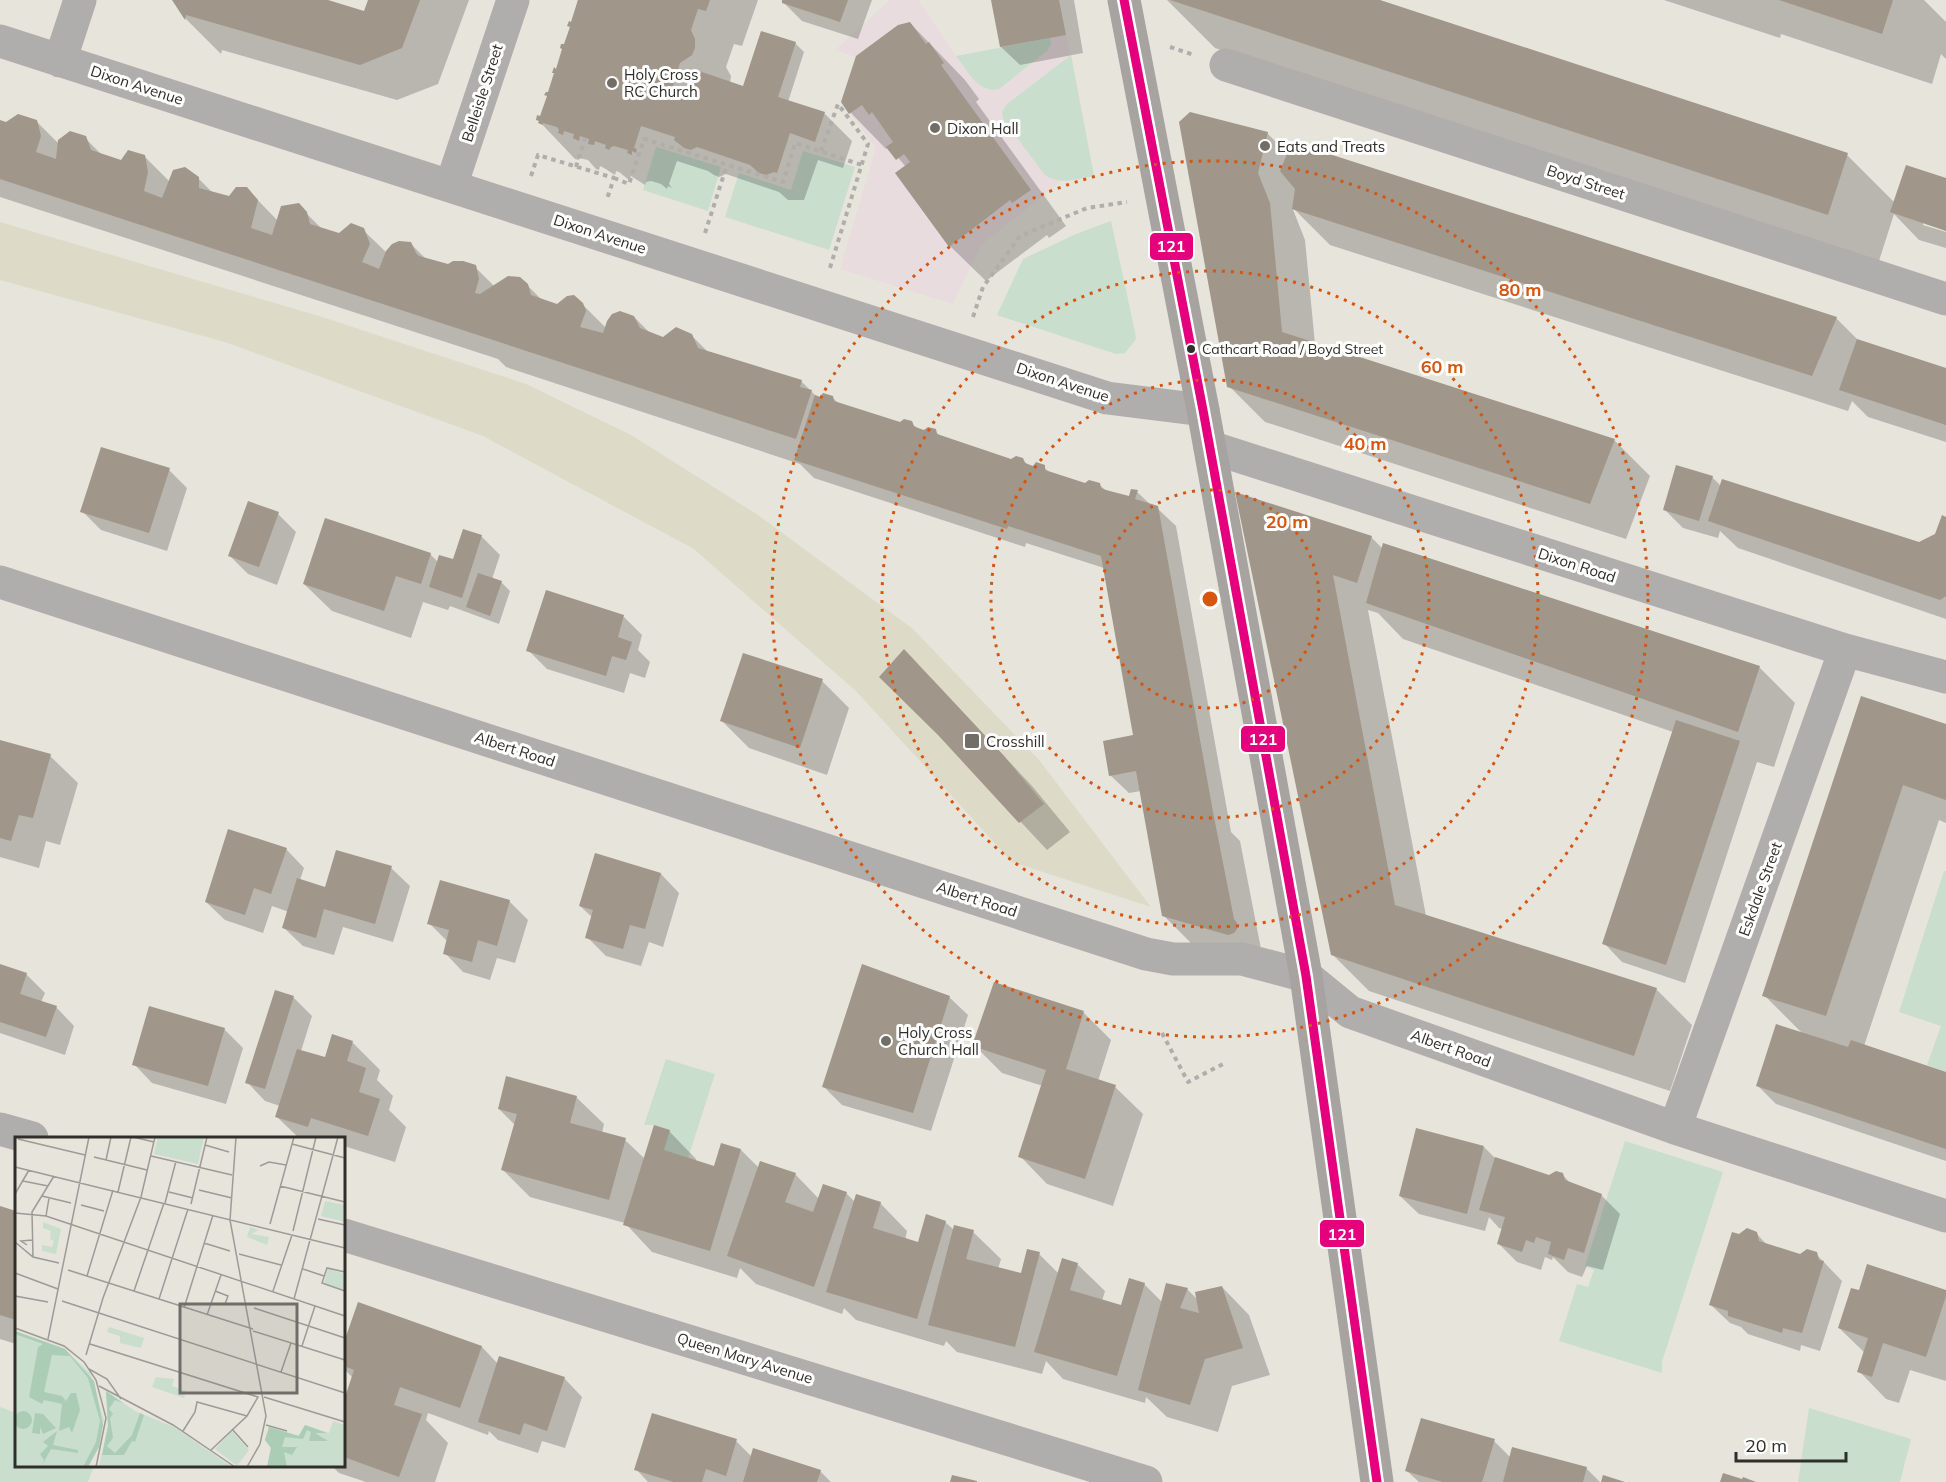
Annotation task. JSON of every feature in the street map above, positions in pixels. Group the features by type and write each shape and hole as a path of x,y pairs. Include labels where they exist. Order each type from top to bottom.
{"street":[{"path":"60,61 80,0"},
{"name":"Belleisle Street","path":"451,186 513,0"},
{"path":"1124,0 1210,447 1306,975 1377,1482"},
{"name":"Dixon Avenue","path":"0,41 1107,398 1203,410"},
{"name":"Boyd Street","path":"1226,65 1946,299"},
{"name":"Dixon Road","path":"1210,447 1845,650 1946,677"},
{"name":"Albert Road","path":"0,582 1160,957 1242,959 1306,975 1350,1012 1675,1128 1946,1216"},
{"name":"Eskdale Street","path":"1675,1128 1845,650"},
{"path":"0,1129 28,1137"},
{"name":"Queen Mary Avenue","path":"345,1235 1146,1482"}],"path":[{"path":"1131,34 1226,65"},
{"path":"821,152 838,104 868,144 829,272"},
{"path":"576,167 585,138"},
{"path":"531,177 538,154 629,184 644,139 783,182 795,143 862,165"},
{"path":"705,232 727,165"},
{"path":"607,201 614,178"},
{"path":"963,350 983,287 1020,236 1087,208 1163,197"},
{"path":"1162,1033 1188,1082 1225,1063"}],"shaded area":[{"path":"890,0 918,0 956,56 1066,35 1071,55 1094,176 1061,181 981,245 953,304 840,269 876,148 841,102 856,57 835,50"},
{"path":"0,222 322,317 526,384 631,435 758,515 913,629 1039,760 1151,907 1012,862 857,692 694,549 483,436 225,342 0,280"}],"green space":[{"path":"1050,38 1051,44 1048,50 999,89 992,90 979,85 956,56"},
{"path":"1071,55 1094,176 1062,181 1044,174 1003,119 1002,112 1006,105"},
{"path":"656,147 721,167 708,211 643,190"},
{"path":"803,151 855,167 829,250 725,217 739,173 791,190"},
{"path":"1111,221 1136,339 1125,353 1116,354 997,315 1023,259 1076,234"},
{"path":"1944,871 1946,871 1946,1072 1927,1065 1941,1026 1899,1012"},
{"path":"666,1059 715,1074 688,1158 664,1150 669,1130 654,1125 644,1125"},
{"path":"1625,1141 1723,1172 1662,1362 1662,1373 1559,1341 1577,1284 1588,1287 1594,1270 1585,1266"},
{"path":"0,1407 15,1413 15,1467 94,1467 88,1482 0,1482"},
{"path":"1809,1408 1911,1439 1900,1482 1798,1482"}],"building":[{"path":"172,0 328,0 364,11 368,0 420,0 402,48 360,65 186,15 185,20"},
{"name":"Holy Cross RC Church","path":"578,0 710,0 706,11 698,9 691,30 695,39 695,48 692,55 680,63 671,92 688,98 696,70 743,86 761,31 796,42 778,97 825,112 815,142 790,133 777,173 766,175 759,173 750,165 697,147 691,150 684,148 674,140 675,137 641,126 634,148 637,149 636,153 632,151 632,155 627,153 628,150 614,146 609,150 605,148 606,145 595,141 594,145 588,144 589,139 580,136 579,141 573,138 574,134 564,131 563,135 558,133 557,127 538,123 537,115 540,116 547,96 544,95 548,92 554,73 552,73 554,67 556,69 562,49 561,44 564,44 570,27 567,26 569,21 571,22"},
{"path":"782,0 848,0 840,22 782,3"},
{"path":"991,0 1059,0 1066,35 1000,47"},
{"path":"1170,0 1380,0 1848,153 1828,215"},
{"path":"1779,0 1893,0 1882,34"},
{"name":"Dixon Hall","path":"910,22 926,44 929,42 944,63 941,65 1031,190 1012,203 1010,200 949,247 895,173 910,162 904,154 896,160 886,147 893,142 872,112 869,115 862,105 849,114 841,102 856,56 898,25"},
{"path":"1190,112 1268,132 1258,173 1270,203 1282,332 1615,439 1590,504 1227,387 1179,122"},
{"path":"18,114 37,120 41,136 36,152 56,159 58,140 70,131 86,136 91,150 121,160 128,150 145,155 148,172 144,191 162,198 173,170 185,167 199,177 199,188 229,196 236,187 247,187 258,200 251,228 272,235 281,206 299,203 307,212 310,224 339,233 351,223 364,228 370,244 362,262 379,269 386,251 392,244 399,241 411,242 419,256 448,264 453,261 463,261 476,265 479,279 475,293 480,294 508,276 520,277 528,284 531,295 557,304 567,296 574,295 583,303 586,311 580,327 603,333 612,314 620,311 634,316 640,328 663,337 676,327 692,334 698,348 802,380 800,387 812,390 796,439 0,179 0,120 6,122"},
{"path":"1292,142 1837,317 1812,376 1292,209 1295,189 1280,171"},
{"path":"1906,165 1946,178 1946,231 1890,212"},
{"path":"1857,339 1946,368 1946,425 1839,390"},
{"path":"823,393 833,396 834,401 900,422 904,419 912,421 918,428 936,429 937,434 1011,459 1016,456 1023,458 1025,463 1033,466 1036,462 1045,465 1045,470 1085,483 1089,480 1100,483 1101,488 1106,490 1129,496 1131,489 1138,490 1135,499 1158,506 1213,812 1234,919 1237,923 1234,933 1228,935 1162,916 1136,771 1109,776 1103,741 1133,735 1101,556 1008,526 1007,529 794,460 815,395 820,397"},
{"path":"101,447 170,468 149,533 80,512"},
{"path":"1676,465 1713,476 1699,521 1663,510"},
{"path":"1722,479 1919,542 1935,534 1942,515 1946,517 1946,596 1940,600 1708,521"},
{"path":"1235,492 1372,536 1357,583 1333,575 1395,905 1657,988 1634,1056 1331,955"},
{"path":"248,501 279,512 259,567 228,556"},
{"path":"325,518 431,553 421,584 396,576 384,611 303,584"},
{"path":"463,529 482,535 462,598 429,587 439,555 453,559"},
{"path":"1383,543 1760,666 1738,732 1366,603"},
{"path":"478,573 502,581 490,616 466,607"},
{"path":"546,590 624,615 618,637 632,642 626,660 612,656 606,676 526,651"},
{"path":"904,649 1004,756 1044,804 1019,823 938,735 879,677"},
{"path":"743,653 823,679 800,748 720,721"},
{"path":"1861,696 1946,724 1946,800 1903,785 1826,1016 1762,996"},
{"path":"1676,720 1740,741 1666,965 1602,944"},
{"path":"0,740 51,754 33,818 19,815 11,841 0,838"},
{"path":"228,829 287,848 271,894 254,888 245,915 205,902"},
{"path":"336,850 392,866 375,924 324,909 316,938 282,928 297,878 325,887"},
{"path":"595,853 661,873 645,929 630,925 623,949 585,938 593,910 579,906"},
{"path":"440,880 510,900 497,946 478,940 472,962 443,954 449,930 427,924"},
{"path":"0,964 27,973 20,994 57,1006 46,1037 0,1022"},
{"name":"Holy Cross Church Hall","path":"862,964 950,996 913,1113 822,1087"},
{"path":"994,982 1084,1011 1066,1069 1116,1085 1085,1179 1018,1157 1046,1070 972,1046"},
{"path":"275,990 294,996 265,1089 245,1083"},
{"path":"149,1006 225,1028 208,1086 132,1065"},
{"path":"1776,1024 1848,1047 1851,1040 1946,1072 1946,1149 1756,1086"},
{"path":"332,1034 353,1041 347,1061 366,1068 359,1092 380,1099 368,1136 311,1118 308,1127 275,1117 297,1049 325,1057"},
{"path":"506,1076 577,1096 570,1123 626,1138 609,1200 501,1170 517,1114 498,1109"},
{"path":"654,1125 670,1130 664,1150 714,1166 721,1143 741,1149 710,1251 623,1225"},
{"path":"1416,1128 1484,1146 1467,1214 1399,1196"},
{"path":"1495,1157 1549,1175 1556,1171 1563,1173 1565,1180 1602,1194 1584,1253 1568,1248 1564,1260 1548,1254 1551,1242 1536,1237 1534,1243 1526,1240 1522,1252 1497,1244 1505,1217 1479,1210"},
{"path":"760,1161 796,1173 785,1202 813,1212 823,1184 847,1192 814,1287 727,1256"},
{"path":"856,1194 881,1202 873,1228 918,1242 926,1214 946,1221 917,1319 826,1292"},
{"path":"0,1206 15,1211 15,1320 0,1315"},
{"path":"954,1225 974,1230 966,1259 1021,1273 1027,1249 1040,1252 1015,1347 928,1325"},
{"path":"1747,1228 1757,1232 1759,1241 1800,1254 1807,1249 1817,1252 1819,1260 1824,1261 1802,1333 1783,1328 1782,1333 1728,1316 1728,1311 1709,1305 1732,1232 1739,1234"},
{"path":"1062,1258 1078,1263 1070,1290 1121,1305 1129,1278 1145,1283 1117,1376 1034,1352"},
{"path":"1867,1264 1946,1290 1926,1357 1883,1343 1872,1377 1857,1372 1868,1338 1838,1328 1851,1288 1859,1290"},
{"path":"1166,1283 1188,1288 1180,1308 1199,1313 1195,1292 1222,1286 1243,1348 1205,1359 1190,1405 1138,1390"},
{"path":"358,1302 482,1346 460,1408 400,1387 394,1405 422,1414 399,1477 345,1457 345,1397 354,1370 345,1366 345,1339"},
{"path":"499,1356 565,1377 547,1431 524,1423 520,1435 478,1422"},
{"path":"652,1413 737,1439 726,1476 706,1469 702,1482 674,1482 634,1470"},
{"path":"1421,1418 1495,1439 1482,1482 1443,1482 1405,1471"},
{"path":"1512,1447 1587,1467 1583,1482 1503,1482"},
{"path":"753,1448 821,1470 817,1482 743,1482"},
{"path":"1723,1473 1742,1479 1743,1477 1756,1482 1720,1482"},
{"path":"952,1475 977,1481 977,1482 950,1482"},
{"path":"1603,1475 1625,1482 1601,1482"}],"transit line":[{"name":"121","path":"1124,0 1203,410 1306,976 1377,1482"}],"place":[{"name":"Holy Cross RC Church","path":"612,83"},
{"name":"Dixon Hall","path":"935,128"},
{"name":"Eats and Treats","path":"1265,146"},
{"name":"Cathcart Road / Boyd Street","path":"1191,349"},
{"name":"Crosshill","path":"972,741"},
{"name":"Holy Cross Church Hall","path":"886,1041"}]}
